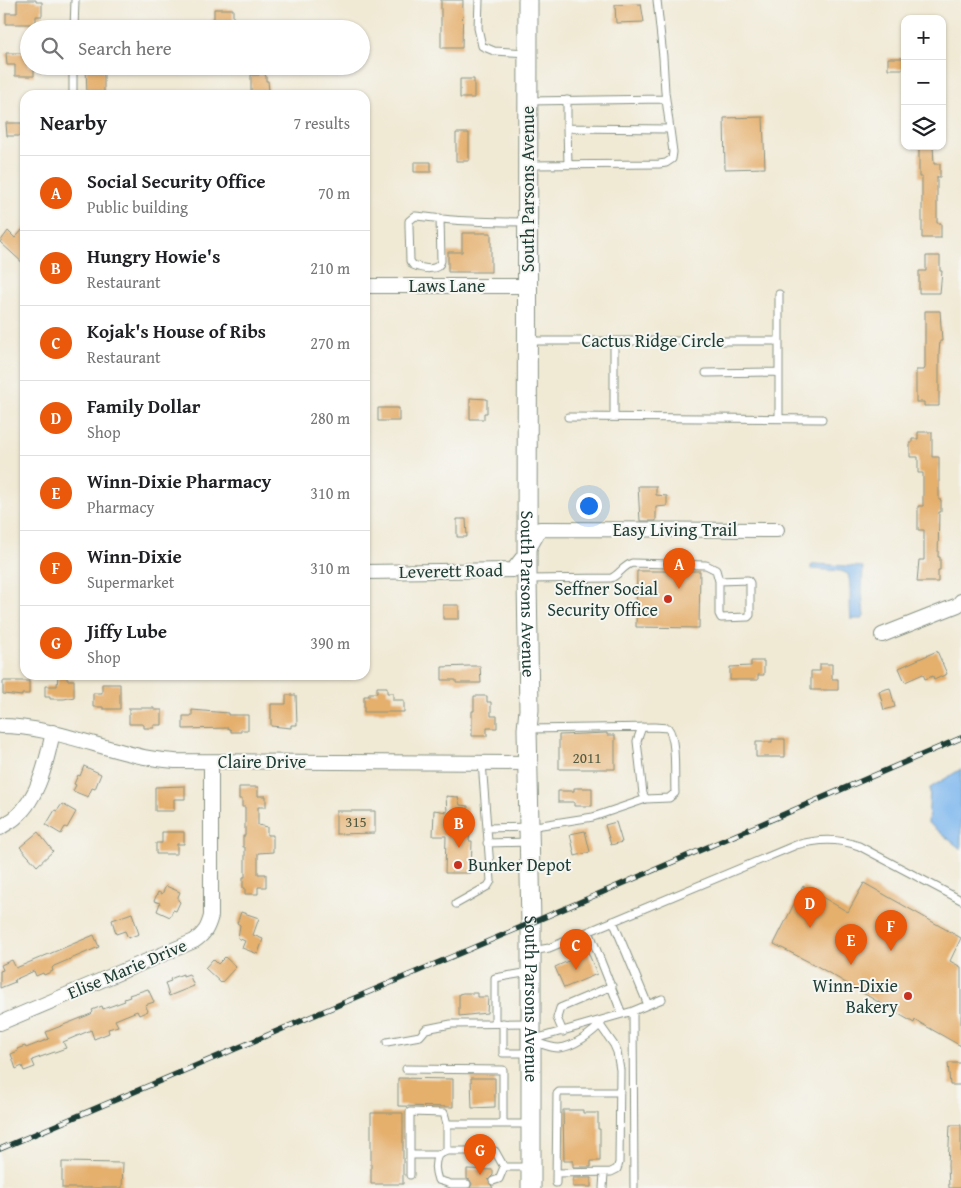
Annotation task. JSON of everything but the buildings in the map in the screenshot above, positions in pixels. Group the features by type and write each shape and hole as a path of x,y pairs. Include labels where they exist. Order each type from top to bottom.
{"main road":[{"name":"South Parsons Avenue","path":"528,0 527,579 529,710 527,729 531,951 531,1188"}],"street":[{"name":"Laws Lane","path":"370,286 528,286"},
{"name":"Easy Living Trail","path":"527,552 540,529 776,530"},
{"name":"Leverett Road","path":"370,572 513,570 527,552"},
{"path":"882,634 958,605 961,601"},
{"name":"Claire Drive","path":"0,726 14,726 54,732 144,757 175,761 528,762"},
{"path":"0,828 17,816 33,794 45,770 54,732"},
{"name":"Elise Marie Drive","path":"0,1023 194,941 207,930 211,916 211,762"}],"lane":[{"path":"74,20 75,0"},
{"path":"479,0 478,28 482,46 494,51 528,53"},
{"path":"528,165 666,162 672,159 673,152 657,0"},
{"path":"73,75 73,90"},
{"path":"528,100 666,99"},
{"path":"567,100 568,164"},
{"path":"567,128 670,129"},
{"path":"440,218 440,266 429,268 413,264 410,260 410,221 415,216 528,222"},
{"path":"779,294 779,418"},
{"name":"Cactus Ridge Circle","path":"528,341 779,341"},
{"path":"614,341 614,417"},
{"path":"706,372 778,372"},
{"path":"568,417 822,418"},
{"path":"527,579 611,578 625,565 632,563 706,565 716,570 719,581 719,614 721,618 748,617 750,615 750,582 748,580 719,581"},
{"path":"642,728 637,741 643,794 646,800"},
{"path":"487,843 529,835 646,800 669,798 675,792 673,745 671,731 668,728 527,729"},
{"path":"456,904 488,886 491,881 482,762"},
{"path":"487,828 529,835"},
{"path":"531,951 549,948 796,845 829,839 845,841 858,846 961,900"},
{"path":"613,921 648,1005"},
{"path":"589,931 622,1014"},
{"path":"495,1023 495,978 531,972"},
{"path":"563,1032 557,1018 560,1008 612,986"},
{"path":"503,1023 503,1053 531,1039 563,1032 633,1011 662,999"},
{"path":"633,1011 634,1188"},
{"path":"387,1042 420,1036 426,1029 451,1024 503,1023 531,1039 557,1048 567,1046 593,1032 606,1018"},
{"path":"556,1173 604,1172 617,1169 619,1162 620,1070 614,1044 600,1025"},
{"path":"406,1069 503,1070 503,1124"},
{"path":"556,1183 557,1094 559,1092 620,1092"},
{"path":"410,1175 410,1112 444,1113 447,1124 447,1151"},
{"path":"447,1124 531,1124"},
{"path":"410,1155 438,1155 447,1151 495,1151 504,1167"},
{"path":"438,1155 435,1163 435,1172 438,1180 451,1184 467,1184"},
{"path":"504,1167 531,1167"},
{"path":"493,1181 499,1179 504,1167"},
{"path":"603,1188 604,1172"}],"water":[{"path":"814,564 863,567 862,593 864,617 862,619 851,619 848,574 841,571 811,569 811,566"},
{"path":"961,769 961,849 928,823 930,788"}],"railway":[{"path":"0,1149 961,738"}],"place":[{"name":"Social Security Office","path":"679,589"},
{"name":"Seffner Social Security Office","path":"668,599"},
{"name":"Hungry Howie's","path":"459,848"},
{"name":"Bunker Depot","path":"458,865"},
{"name":"Family Dollar","path":"810,928"},
{"name":"Winn-Dixie","path":"891,951"},
{"name":"Winn-Dixie Pharmacy","path":"851,965"},
{"name":"Kojak's House of Ribs","path":"576,970"},
{"name":"Winn-Dixie Bakery","path":"908,996"},
{"name":"Jiffy Lube","path":"480,1175"}]}
